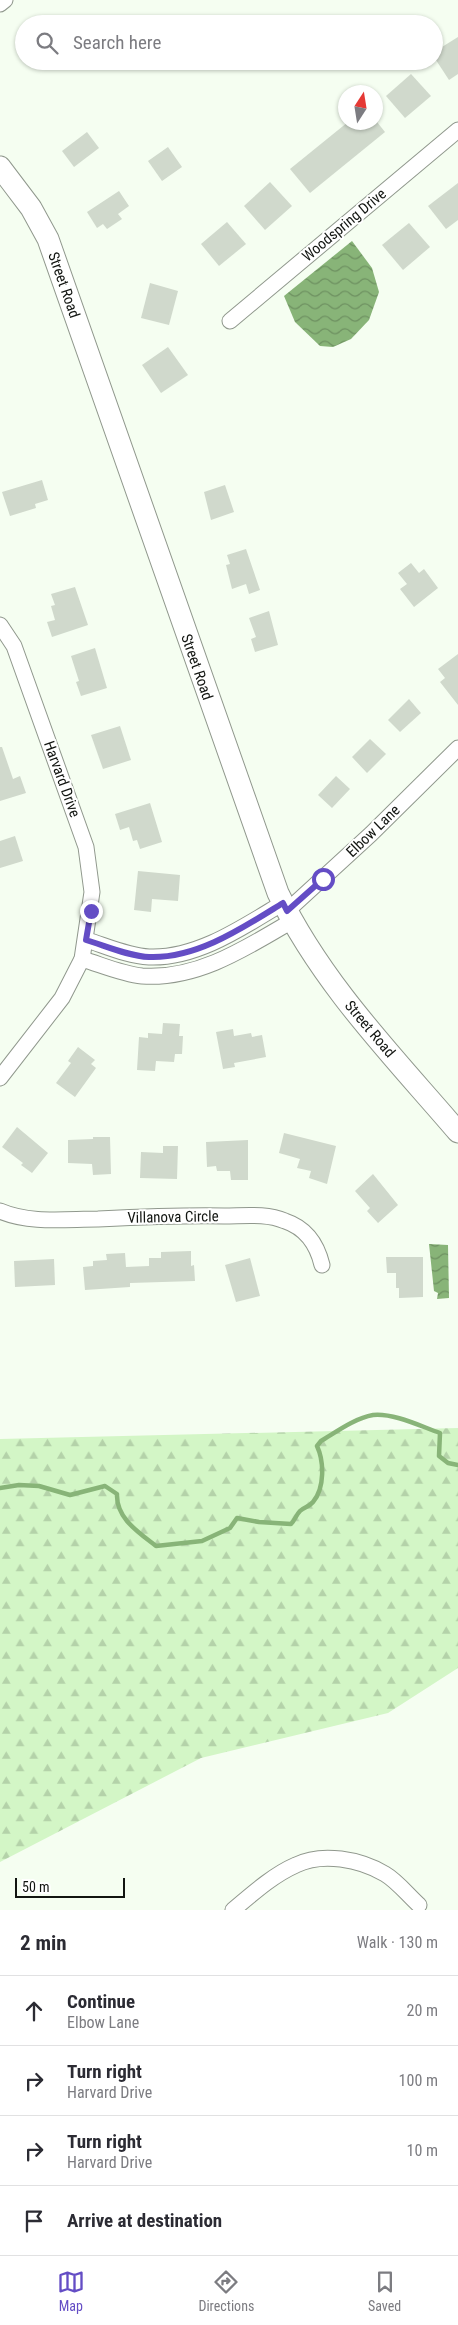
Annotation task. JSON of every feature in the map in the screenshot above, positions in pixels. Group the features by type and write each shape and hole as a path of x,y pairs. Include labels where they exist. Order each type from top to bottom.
{"main road":[{"name":"Street Road","path":"0,167 31,208 51,247 203,685 287,912 328,979 458,1132"}],"street":[{"path":"0,4 5,0"},
{"name":"Woodspring Drive","path":"230,321 458,130"},
{"name":"Harvard Drive","path":"0,625 14,646 86,847 92,892 82,960 62,998 0,1078"},
{"name":"Elbow Lane","path":"287,912 371,834 458,748"},
{"path":"86,940 137,955 169,956 189,952 228,934 287,912"},
{"path":"82,960 142,976 170,976 184,973 207,966 258,942 287,912"},
{"name":"Villanova Circle","path":"0,1211 24,1218 51,1220 207,1216 273,1217 286,1221 310,1237 318,1249 322,1265"},
{"path":"233,1910 253,1893 296,1864 331,1858 351,1861 386,1874 419,1905"}],"green space":[{"path":"458,1428 458,1668 388,1713 201,1758 0,1862 0,1439"}],"water":[{"path":"352,241 372,268 379,292 369,320 351,339 333,347 320,346 295,322 284,296"},
{"path":"429,1244 448,1245 449,1298 437,1299 438,1293 434,1291"}],"building":[{"path":"458,37 458,74 449,80 442,70 443,46"},
{"path":"411,74 431,96 405,118 386,96"},
{"path":"338,130 383,130 385,132 310,193 290,169"},
{"path":"87,132 99,148 74,167 62,151"},
{"path":"168,147 182,167 162,181 148,161"},
{"path":"270,182 292,206 265,230 244,206"},
{"path":"458,183 458,220 446,229 428,206"},
{"path":"119,191 129,206 118,214 122,219 107,229 103,224 97,228 87,212"},
{"path":"227,222 246,244 219,266 201,244"},
{"path":"409,223 430,247 403,270 382,245"},
{"path":"150,283 178,291 169,325 141,318"},
{"path":"168,347 188,375 161,393 142,365"},
{"path":"42,480 48,500 35,504 36,508 10,516 2,492"},
{"path":"225,485 234,512 211,520 204,492"},
{"path":"246,549 260,590 249,594 246,584 232,589 226,565 230,564 227,555"},
{"path":"411,563 419,573 424,569 438,588 414,607 400,589 407,584 398,573"},
{"path":"75,587 88,625 52,637 47,622 55,620 51,606 55,605 51,594"},
{"path":"269,611 278,645 255,652 251,639 256,637 249,618"},
{"path":"95,648 107,688 81,696 76,682 79,681 71,656"},
{"path":"458,654 458,705 440,682 445,678 438,669"},
{"path":"409,699 421,713 400,732 388,720"},
{"path":"120,726 131,760 103,769 91,735"},
{"path":"370,739 386,754 367,773 352,757"},
{"path":"0,747 2,747 13,779 20,776 26,793 0,801"},
{"path":"336,776 350,789 332,808 318,795"},
{"path":"150,803 162,842 140,849 137,840 133,841 129,827 120,830 115,814"},
{"path":"15,836 23,861 0,868 0,841"},
{"path":"138,871 180,875 178,901 152,899 151,912 134,910"},
{"path":"163,1023 180,1024 179,1036 183,1036 182,1054 175,1054 174,1062 156,1061 155,1071 137,1070 139,1037 148,1038 148,1033 162,1034"},
{"path":"233,1029 234,1036 251,1033 252,1037 262,1035 266,1057 234,1063 235,1067 223,1069 216,1032"},
{"path":"78,1047 95,1060 91,1064 96,1068 75,1097 56,1083 71,1063 68,1061"},
{"path":"17,1127 48,1153 32,1173 21,1165 23,1163 2,1147"},
{"path":"284,1133 336,1146 327,1184 309,1178 311,1171 297,1168 300,1159 279,1153"},
{"path":"93,1137 110,1137 111,1174 93,1175 92,1164 68,1163 68,1140 93,1139"},
{"path":"248,1140 248,1180 231,1180 230,1171 217,1171 216,1166 207,1167 206,1142"},
{"path":"163,1146 178,1146 177,1179 140,1178 141,1152 163,1153"},
{"path":"373,1174 398,1205 378,1223 367,1211 370,1208 355,1191"},
{"path":"191,1251 191,1266 194,1265 195,1281 130,1283 130,1287 85,1290 83,1267 93,1266 93,1261 107,1260 106,1254 125,1253 126,1267 149,1266 149,1258 161,1258 161,1252"},
{"path":"386,1257 423,1257 423,1297 399,1298 399,1288 396,1288 396,1273 387,1273"},
{"path":"250,1258 260,1296 236,1302 225,1265"},
{"path":"54,1259 55,1285 15,1287 14,1261"}],"waterway":[{"path":"0,1488 19,1485 39,1486 70,1495 105,1486 117,1494 120,1510 129,1524 156,1546 202,1541 230,1528 237,1518 259,1522 291,1524 300,1511 313,1502 320,1489 322,1467 317,1446 321,1441 353,1422 373,1415 390,1416 440,1433 439,1456 448,1463 458,1465"}],"route":[{"path":"91,911 86,940 137,955 148,957 169,956 189,952 259,918 283,903 287,911 323,879"}]}
